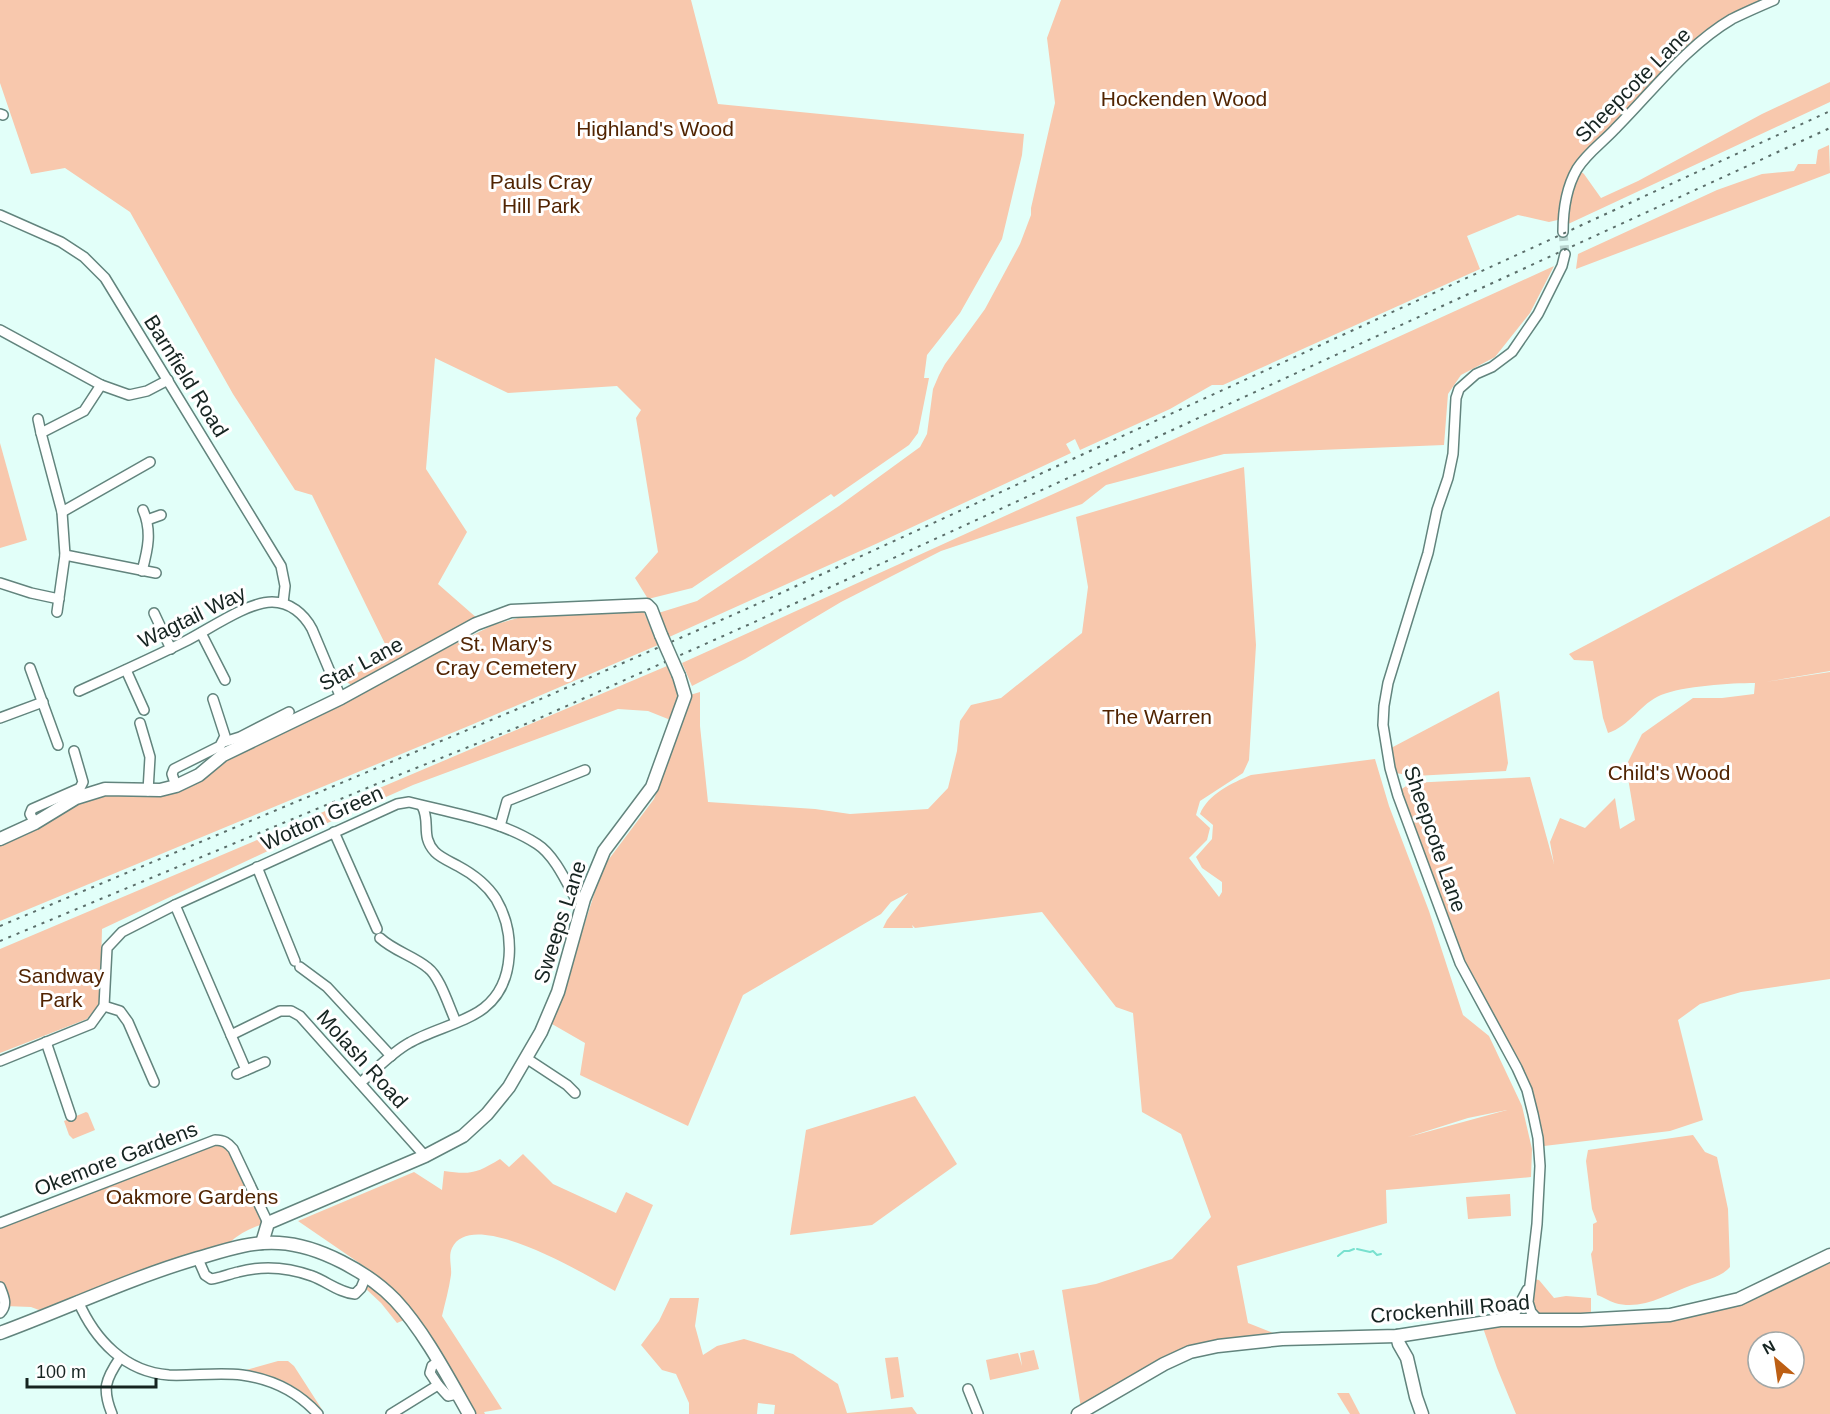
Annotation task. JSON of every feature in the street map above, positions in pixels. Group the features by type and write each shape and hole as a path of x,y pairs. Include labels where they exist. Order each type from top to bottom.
{"street":[{"name":"Sheepcote Lane","path":"1563,232 1566,198 1571,182 1584,158 1698,44 1732,19 1774,0"},
{"name":"Barnfield Road","path":"0,215 61,242 84,257 105,278 281,566 285,586 283,603"},
{"name":"Sheepcote Lane","path":"1539,1321 1528,1302 1537,1224 1540,1166 1538,1138 1527,1090 1488,1012 1474,992 1460,963 1402,807 1390,768 1383,725 1388,683 1428,553 1437,510 1448,478 1453,454 1456,398 1460,389 1476,374 1492,367 1512,352 1538,314 1562,266 1565,254"},
{"path":"0,330 101,385 129,395 147,391 168,380"},
{"path":"41,433 84,411 101,385"},
{"path":"38,419 62,512 65,555 57,612"},
{"path":"62,512 146,464 137,456"},
{"path":"142,571 149,546 147,520 143,510"},
{"path":"147,520 160,515"},
{"path":"65,555 156,573"},
{"path":"0,583 59,599"},
{"name":"Wagtail Way","path":"79,691 171,649 252,606 274,602 283,603"},
{"path":"283,603 299,611 309,623 341,698"},
{"name":"Star Lane","path":"0,839 35,824 76,798 105,789 148,791 176,786 199,775 224,755 341,698 476,624 511,611 647,605"},
{"name":"Sweeps Lane","path":"268,1223 425,1156 463,1136 488,1114 509,1087 541,1032 558,992 584,899 604,851 652,787 685,696 679,676 647,605"},
{"path":"154,613 171,649"},
{"path":"201,633 225,680"},
{"path":"30,668 58,745"},
{"path":"126,670 144,711"},
{"path":"213,699 225,736 224,742"},
{"path":"0,718 43,702"},
{"path":"176,786 172,774 174,769 224,742 240,737 289,712"},
{"path":"140,723 150,757 148,791"},
{"path":"35,824 30,814 32,809 80,788 83,782 74,751"},
{"path":"500,826 507,801 585,770"},
{"name":"Wotton Green","path":"104,1006 107,948 122,932 175,905 397,804 409,802 500,826 538,844 561,870 574,896 584,899"},
{"path":"360,1083 409,1043 483,1008 500,987 508,965 510,947 508,927 501,908 494,896 472,874 435,853 426,840 426,813 422,806"},
{"path":"334,831 379,933 387,944 428,967 434,974 456,1022"},
{"path":"257,867 298,964 327,987 392,1056"},
{"path":"175,905 231,1035 242,1072 265,1062"},
{"path":"0,1061 91,1024 104,1006 120,1011 128,1022 154,1082"},
{"name":"Molash Road","path":"231,1035 280,1011 291,1011 300,1016 425,1156"},
{"path":"46,1042 71,1116"},
{"path":"526,1058 575,1093"},
{"name":"Okemore Gardens","path":"0,1223 215,1140 225,1142 233,1149 268,1223"},
{"path":"262,1243 268,1223"},
{"path":"0,1333 118,1285 228,1248 262,1243 296,1245 337,1259 366,1276 399,1305 439,1361 469,1414"},
{"name":"Crockenhill Road","path":"1078,1414 1164,1364 1190,1352 1218,1346 1263,1340 1397,1336 1500,1320 1642,1318 1670,1315 1739,1299 1830,1254"},
{"path":"198,1258 205,1275 211,1279 251,1269 285,1268 314,1277 347,1294 355,1294 361,1288 366,1276"},
{"path":"0,1287 5,1306 0,1313"},
{"name":"Sheepcote Lane","path":"1500,1320 1515,1313 1528,1288"},
{"path":"78,1301 103,1343 120,1358 136,1367 158,1374 240,1375 265,1380 282,1386 303,1399 318,1414"},
{"path":"1407,1358 1415,1334"},
{"path":"1397,1336 1407,1358 1422,1414"},
{"path":"112,1414 105,1392 106,1383 120,1358"},
{"path":"439,1361 432,1366 430,1373 448,1396 458,1394"},
{"path":"391,1414 438,1385"},
{"path":"968,1389 978,1414"}],"green space":[{"name":"Pauls Cray Hill Park","path":"0,0 691,0 718,104 1024,134 1022,155 1002,239 960,313 927,355 924,378 929,378 918,433 909,445 834,497 831,494 692,588 648,599 635,578 658,552 636,418 641,410 617,386 508,393 435,358 426,469 467,532 438,584 478,619 353,686 343,680 391,656 312,495 295,490 233,394 130,212 65,168 31,174 0,83"},
{"name":"Hockenden Wood","path":"1061,0 1773,0 1715,30 1584,158 1562,219 1549,222 1518,215 1467,236 1480,269 1223,385 1212,385 1170,409 1080,450 1075,439 1066,444 1071,453 667,638 655,614 697,601 839,506 920,447 927,434 933,389 939,375 985,309 1020,244 1031,215 1055,103 1047,38"},
{"path":"1830,82 1830,102 1566,225 1568,198 1579,170 1601,198 1638,181 1762,114"},
{"path":"1829,145 1830,173 1576,269 1578,254 1717,190 1762,174 1794,171 1798,164 1816,164 1818,150"},
{"path":"1554,266 1530,313 1495,357 1461,375 1448,394 1444,445 1224,454 1106,485 1082,504 941,551 841,602 745,659 692,686 682,663"},
{"path":"0,443 27,540 0,548"},
{"name":"The Warren","path":"1244,467 1256,645 1249,760 1243,773 1200,801 1196,815 1210,828 1207,840 1189,858 1219,897 1222,892 1222,882 1202,868 1196,857 1212,839 1213,825 1200,814 1215,795 1251,775 1375,759 1389,806 1429,911 1463,1015 1489,1036 1522,1106 1532,1149 1531,1177 1386,1190 1387,1223 1237,1266 1248,1323 1273,1333 1192,1347 1081,1408 1062,1290 1096,1284 1172,1259 1211,1217 1181,1134 1142,1112 1133,1013 1116,1007 1042,912 915,928 912,925 913,928 883,928 908,893 891,902 881,914 743,995 688,1126 580,1075 585,1043 552,1024 603,867 654,799 682,725 690,695 700,692 700,726 708,802 815,809 850,814 928,809 948,788 957,751 960,721 971,705 1001,698 1082,633 1088,587 1076,517","holes":["1507,1110 1408,1137 1468,1118"]},
{"name":"Child's Wood","path":"1830,516 1830,671 1765,682 1830,672 1830,979 1741,992 1700,1004 1678,1020 1703,1120 1670,1131 1544,1146 1528,1082 1469,975 1400,790 1411,783 1530,777 1554,864 1550,842 1560,818 1585,828 1615,798 1620,829 1635,820 1626,766 1642,734 1693,698 1722,698 1754,694 1755,683 1694,687 1661,695 1647,703 1623,725 1608,733 1603,718 1593,661 1574,660 1569,654"},
{"name":"St. Mary's Cray Cemetery","path":"643,610 658,645 0,921 0,845 38,828 78,803 109,793 152,795 493,625 518,618"},
{"name":"Sandway Park","path":"667,666 680,698 673,721 648,711 618,709 413,785 102,929 100,1003 87,1019 0,1053 0,949"},
{"path":"1499,691 1508,763 1506,771 1415,776 1395,773 1391,748"},
{"path":"915,1096 957,1164 872,1225 790,1235 806,1130"},
{"path":"86,1112 95,1130 73,1139 64,1121"},
{"path":"1693,1135 1705,1152 1717,1157 1728,1209 1730,1267 1717,1276 1645,1303 1625,1305 1597,1295 1591,1254 1593,1224 1597,1222 1592,1209 1586,1161 1588,1150"},
{"name":"Oakmore Gardens","path":"215,1140 225,1141 268,1223 248,1230 230,1242 39,1310 31,1307 5,1306 0,1287 0,1223"},
{"path":"523,1154 553,1184 616,1213 626,1192 653,1205 615,1291 557,1260 506,1239 482,1235 464,1237 452,1248 451,1275 442,1316 502,1409 484,1412 485,1414 474,1414 399,1300 368,1269 298,1221 414,1172 442,1190 444,1171 474,1172 500,1159 509,1167"},
{"path":"1510,1194 1511,1216 1468,1219 1466,1197"},
{"path":"1830,1262 1830,1414 1516,1414 1482,1325 1671,1319 1783,1283"},
{"path":"1533,1279 1539,1280 1554,1298 1566,1296 1591,1298 1591,1317 1540,1319 1534,1311 1531,1288"},
{"path":"367,1286 374,1288 403,1316 404,1320 397,1323 365,1288"},
{"path":"670,1298 699,1298 695,1326 703,1355 717,1346 744,1339 793,1354 838,1384 847,1413 912,1407 917,1414 774,1414 775,1405 758,1403 757,1414 689,1414 689,1403 676,1374 662,1370 641,1345 659,1321"},
{"path":"1034,1350 1039,1369 990,1380 986,1360 1018,1353 1022,1366 1020,1353"},
{"path":"898,1357 904,1397 891,1399 885,1358"},
{"path":"278,1361 288,1361 294,1366 323,1411 288,1384 270,1376 246,1370"},
{"path":"1337,1393 1349,1393 1360,1414 1350,1414"}],"waterway":[{"path":"1338,1256 1344,1251 1354,1249"},
{"path":"1357,1249 1381,1254"}],"tunnel":[{"path":"1563,232 1565,254"}],"railway":[{"path":"0,926 527,705 744,610 1830,111"},
{"path":"0,941 533,721 750,624 1830,128"}],"park label":[{"name":"Highland's Wood","path":"655,129"}]}
